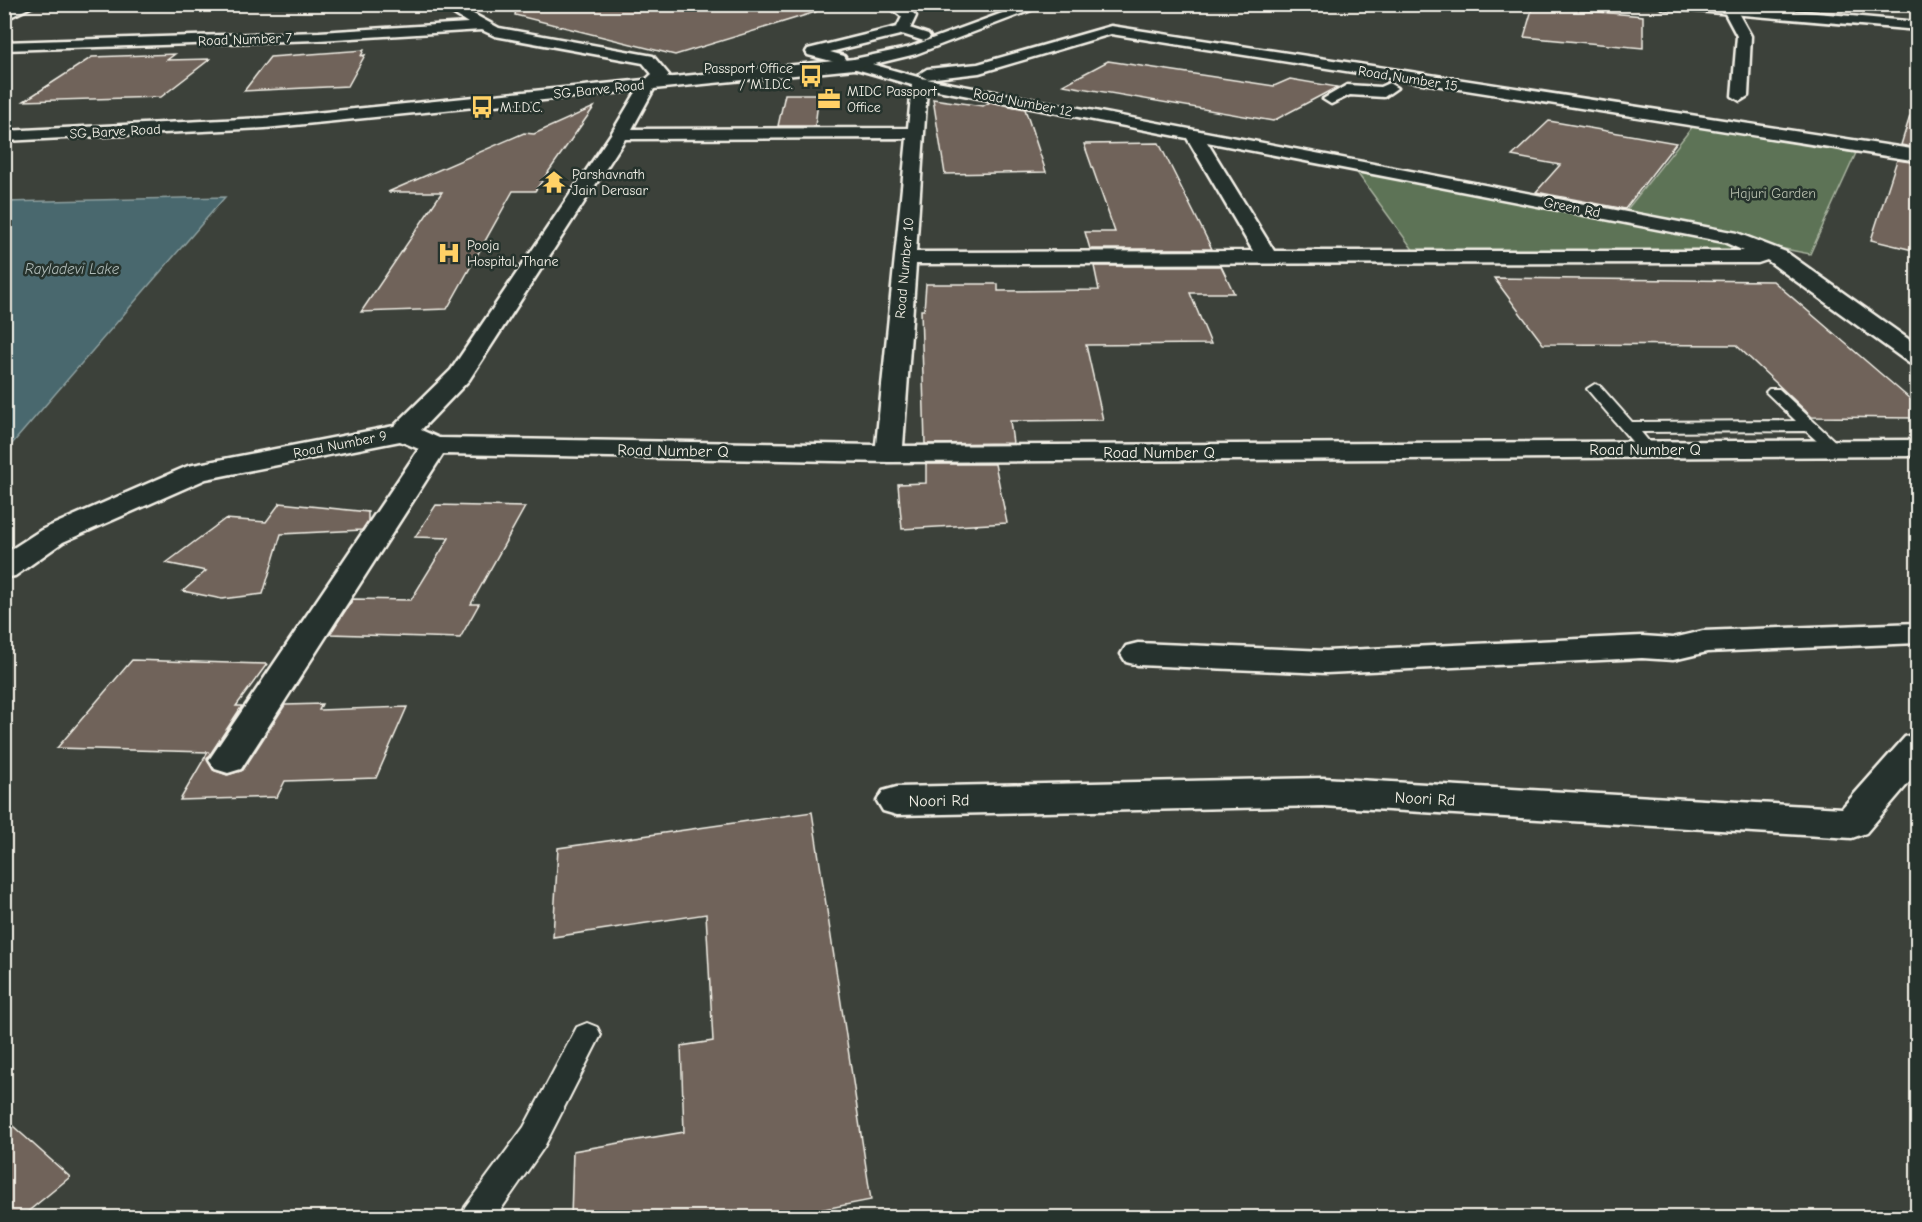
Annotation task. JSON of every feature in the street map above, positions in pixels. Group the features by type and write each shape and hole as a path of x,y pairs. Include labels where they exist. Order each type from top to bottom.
{"street":[{"path":"4,16 31,4"},
{"path":"444,4 495,32 648,59 655,79"},
{"path":"891,4 909,16 903,30 924,37"},
{"name":"SG Barve Road","path":"847,62 924,37 1011,4"},
{"name":"SG Barve Road","path":"4,127 273,115 847,62 910,51 1041,4"},
{"path":"1662,4 1729,7 1917,26"},
{"path":"1729,7 1744,36 1740,96"},
{"name":"Road Number 7","path":"4,46 319,36 484,26"},
{"name":"Road Number 12","path":"903,30 813,52 911,80 1194,135"},
{"name":"Road Number 15","path":"911,80 979,68 1112,30 1917,156"},
{"path":"1331,99 1347,90 1384,92 1401,77"},
{"name":"SG Barve Road","path":"4,136 265,123 655,79"},
{"name":"Road Number 9","path":"4,569 52,536 198,472 403,432 460,375 655,79"},
{"name":"Road Number 10","path":"889,454 916,133 911,80"},
{"path":"620,134 916,133"},
{"path":"1194,135 1268,258"},
{"name":"Green Rd","path":"1194,135 1730,237 1778,257 1917,358"},
{"path":"905,258 1778,257"},
{"name":"Road Number Q","path":"403,432 435,446 889,454 1917,448"},
{"path":"228,760 435,446"},
{"path":"1138,654 1326,662 1642,647 1680,648 1702,642 1917,633"},
{"name":"Noori Rd","path":"897,801 1323,792 1852,823 1917,746"}],"lane":[{"path":"1595,389 1647,449"},
{"path":"1774,392 1834,448"},
{"path":"1628,427 1811,426"},
{"path":"476,1218 534,1137 587,1035"}],"green space":[{"name":"Hajuri Garden","path":"1693,126 1856,153 1810,254 1621,217"},
{"path":"1353,167 1731,242 1755,253 1414,251"}],"water":[{"name":"Rayladevi Lake","path":"225,197 5,452 5,202"}],"building":[{"path":"517,4 815,4 816,12 675,55 515,15"},
{"path":"1533,6 1643,16 1643,48 1524,37"},
{"path":"364,50 361,56 365,55 348,86 244,91 270,57"},
{"path":"175,54 167,60 210,59 161,97 24,101 92,57"},
{"path":"1108,61 1274,86 1290,79 1337,87 1273,121 1063,85"},
{"path":"785,94 819,94 815,126 778,126"},
{"path":"933,99 983,106 990,102 1025,109 1046,172 945,174"},
{"path":"594,107 535,191 513,191 447,309 361,312 442,192 388,192 524,133 534,134"},
{"path":"1910,116 1917,117 1917,148 1901,145"},
{"path":"1549,121 1676,143 1625,209 1536,192 1560,165 1512,156"},
{"path":"1159,143 1212,249 1090,249 1085,232 1115,232 1084,144"},
{"path":"1897,160 1917,163 1917,251 1871,240"},
{"path":"1094,266 1221,266 1234,293 1190,293 1211,344 1086,345 1103,420 1010,421 1013,443 925,444 921,310 924,310 926,284 998,284 998,291 1099,290"},
{"path":"1494,278 1773,281 1917,405 1917,418 1812,417 1736,345 1543,344"},
{"path":"926,464 995,464 1007,523 902,529 898,484 926,483"},
{"path":"280,503 368,512 368,521 362,530 281,534 263,594 222,599 183,591 206,571 166,563 225,519 266,522"},
{"path":"436,505 525,507 471,604 479,604 460,638 330,634 353,599 411,600 449,538 415,537"},
{"path":"132,660 267,664 236,706 242,706 207,759 213,770 227,775 243,770 285,705 322,704 319,710 407,707 376,778 285,781 277,797 180,800 208,752 57,748"},
{"path":"812,812 871,1200 778,1218 571,1218 573,1151 684,1132 681,1046 713,1041 706,914 553,937 558,848"},
{"path":"4,1118 70,1177 20,1218 4,1218"}],"place":[{"name":"Passport Office / M.I.D.C.","path":"811,76"},
{"name":"MIDC Passport Office","path":"829,99"},
{"name":"M.I.D.C.","path":"482,107"},
{"name":"Parshavnath Jain Derasar","path":"554,182"},
{"name":"Pooja Hospital, Thane","path":"449,253"}]}
